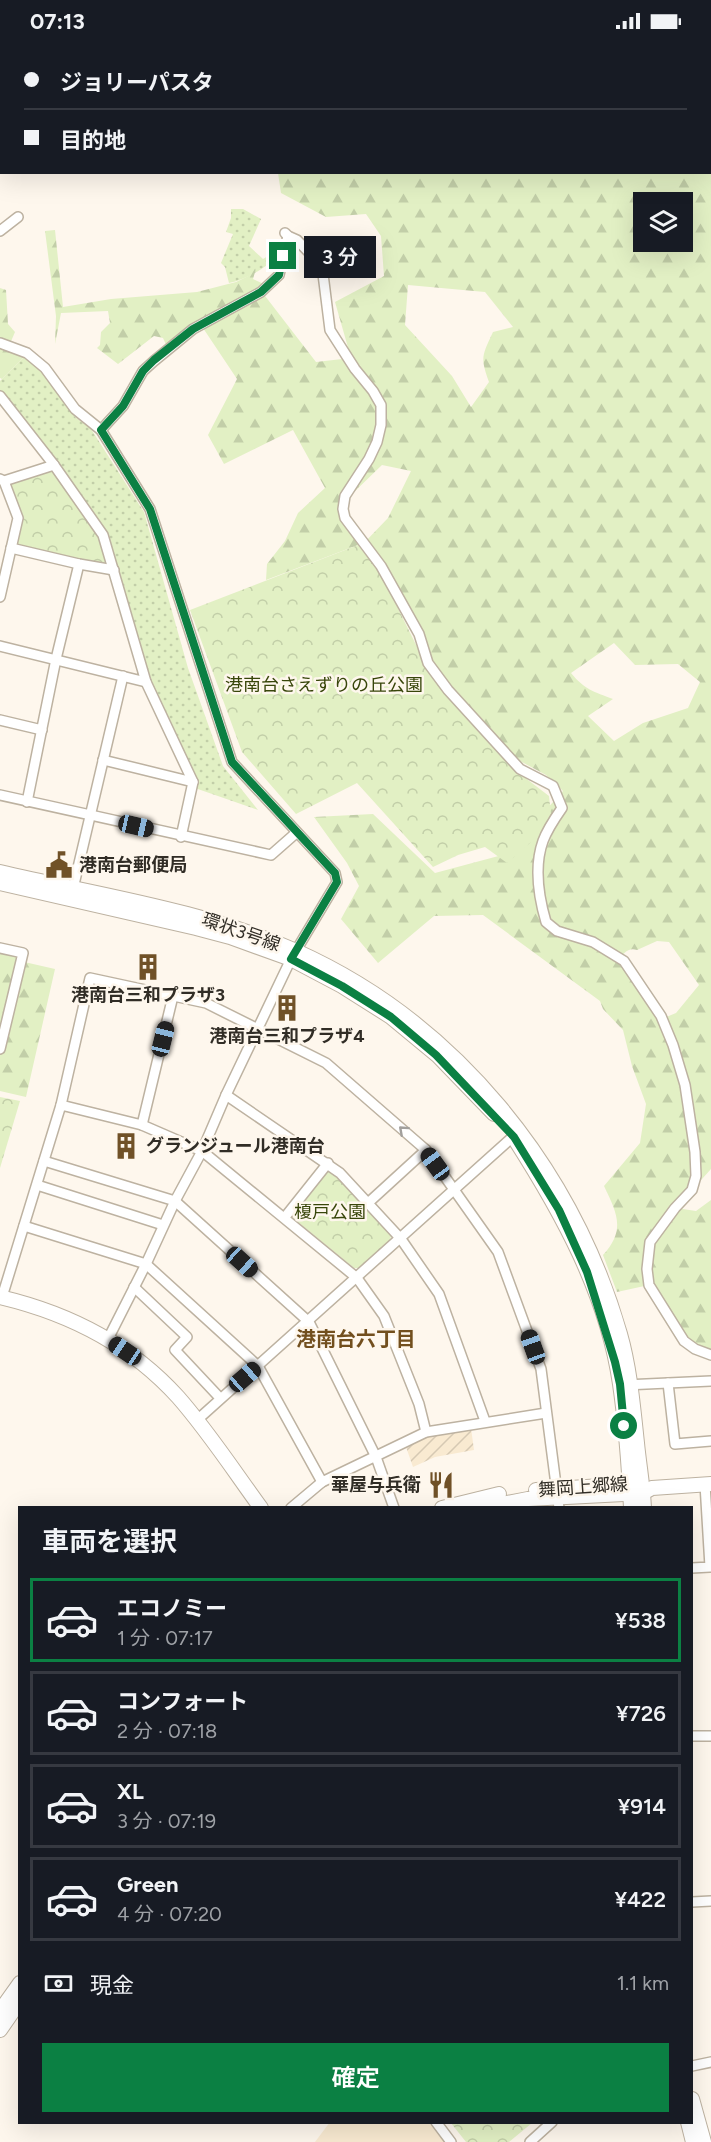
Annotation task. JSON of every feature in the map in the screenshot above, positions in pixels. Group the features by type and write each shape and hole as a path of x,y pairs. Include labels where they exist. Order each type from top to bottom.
{"street":[{"path":"0,231 18,217"},
{"path":"101,430 123,406 143,371 154,360 193,329 261,292 279,275 286,235 297,240 322,266 330,330 373,390 381,405 381,425 376,442 369,459 345,496 343,509 345,518 380,565 419,634 428,663 451,695 520,769 553,786 562,808 543,840 540,855 539,889 546,922 557,931 593,942 624,961 661,1016 673,1045 685,1085 695,1152 696,1176 692,1190 650,1242 647,1269 649,1285 684,1341 695,1349 711,1355"},
{"path":"0,343 27,353 45,368 75,410 101,430 150,509 232,762 335,873 337,882 294,955 226,1095 202,1151 108,1339"},
{"path":"0,396 54,465 103,535 146,682 193,782 182,837"},
{"path":"1,592 7,551 18,518 2,480 54,465"},
{"path":"7,551 114,570"},
{"path":"27,802 56,659 79,564"},
{"path":"1,649 56,659 146,682"},
{"path":"72,894 123,676"},
{"path":"0,720 42,730"},
{"path":"103,760 193,782"},
{"path":"0,795 271,855 296,833"},
{"name":"環状3号線","path":"0,872 294,955 391,1017 436,1055 517,1134 559,1210 587,1272 625,1385 639,1494"},
{"name":"環状3号線","path":"0,883 72,894"},
{"path":"0,948 23,953 3,1026 0,1049"},
{"path":"260,1506 178,1398 142,1364 108,1339 62,1316 1,1297 61,1105 90,978 206,1003 326,1063 426,1150 498,1252 541,1369 558,1497"},
{"path":"142,1125 173,996"},
{"path":"226,1095 328,1163 340,1173 400,1239 439,1294 485,1421"},
{"path":"61,1105 142,1125 202,1151 357,1278 384,1316 419,1404 426,1432"},
{"path":"196,1421 517,1134"},
{"path":"368,1203 426,1150"},
{"path":"44,1161 175,1201 309,1322 376,1457 393,1506"},
{"path":"285,1217 328,1163"},
{"path":"37,1185 163,1225"},
{"path":"24,1226 146,1264 258,1366 322,1482"},
{"path":"134,1287 187,1337 175,1350 220,1398"},
{"path":"625,1385 711,1381"},
{"path":"668,1383 675,1444 711,1441"},
{"path":"293,1506 322,1482 426,1432 546,1413"},
{"path":"693,1568 710,1567 708,1484"},
{"name":"舞岡上郷線","path":"466,1506 558,1497 639,1494 708,1484"},
{"path":"693,1736 711,1736"},
{"path":"693,1902 711,1901"},
{"path":"0,2012 18,1986"},
{"path":"0,2030 18,2004"},
{"path":"693,2066 711,2061"},
{"path":"693,2103 704,2142"},
{"path":"438,2124 451,2142"},
{"path":"530,2142 550,2124"},
{"path":"688,2124 693,2142"}],"shaded area":[{"path":"471,1428 474,1450 435,1457 413,1467 406,1447 427,1436"},
{"path":"328,2124 431,2124 445,2142 315,2142"}],"green space":[{"path":"278,174 711,174 711,1169 676,1208 696,1211 711,1200 711,1354 684,1341 649,1285 617,1292 603,1255 615,1237 617,1229 613,1205 604,1186 640,1143 646,1104 632,1066 623,1030 603,1009 600,1001 483,915 434,916 378,963 341,919 359,886 347,863 314,817 373,814 435,873 506,854 563,791 546,775 520,761 448,690 428,663 419,634 363,544 388,518 411,471 382,465 351,495 345,496 345,510 358,545 266,580 267,564 285,541 298,513 325,488 293,430 224,464 208,435 237,379 201,325 168,349 163,338 154,336 118,364 97,348 100,345 101,332 110,323 108,311 61,313 55,344 56,316 45,231 55,230 63,307 111,299 197,292 236,282 250,275 257,265 253,279 268,286 262,292 316,362 351,358 335,302 384,276 381,236 366,214 326,217 281,193","holes":["408,285 485,292 513,327 493,332 486,346 483,362 489,382 471,407 452,376 405,325","614,643 635,665 678,664 700,682 688,708 643,723 614,741 588,716 613,699 580,683 571,673","657,941 669,942 699,985 676,1013 659,1020 619,960 628,950 637,950"]},
{"path":"231,209 243,209 261,219 249,246 263,259 276,251 277,256 255,273 229,283 225,267 221,263 233,234 226,232 231,218"},
{"path":"0,288 6,290 8,324 15,332 9,346 25,356 2,379 0,378"},
{"path":"25,356 45,368 75,417 91,429 144,512 188,668 223,766 258,810 192,787 146,682 103,535 0,396 0,381"},
{"path":"54,465 103,535 114,570 11,548 18,518 4,481"},
{"name":"港南台さえずりの丘公園","path":"358,545 381,574 425,663 502,754 528,780 549,796 551,814 539,835 507,863 485,847 458,855 433,867 357,783 296,814 242,752 190,610"},
{"path":"0,948 23,953 20,961 55,969 26,1097 0,1091 0,1049 5,1026 0,1025"},
{"path":"0,1097 20,1101 0,1168"},
{"name":"榎戸公園","path":"330,1170 391,1236 390,1240 359,1268 354,1268 293,1218 292,1214"},
{"path":"452,2124 531,2124 509,2142 466,2142"}],"place":[{"name":"港南台郵便局","path":"59,865"},
{"name":"港南台三和プラザ3","path":"148,967"},
{"name":"港南台三和プラザ4","path":"287,1008"},
{"name":"グランジュール港南台","path":"126,1146"},
{"name":"華屋与兵衛","path":"441,1485"}],"district":[{"name":"港南台六丁目","path":"356,1339"}],"route":[{"path":"283,256 279,275 261,292 193,329 154,360 143,371 123,406 101,430 150,509 232,762 335,873 337,882 291,959 342,986 391,1017 436,1055 514,1137 559,1210 597,1298 620,1384 624,1426"}]}
